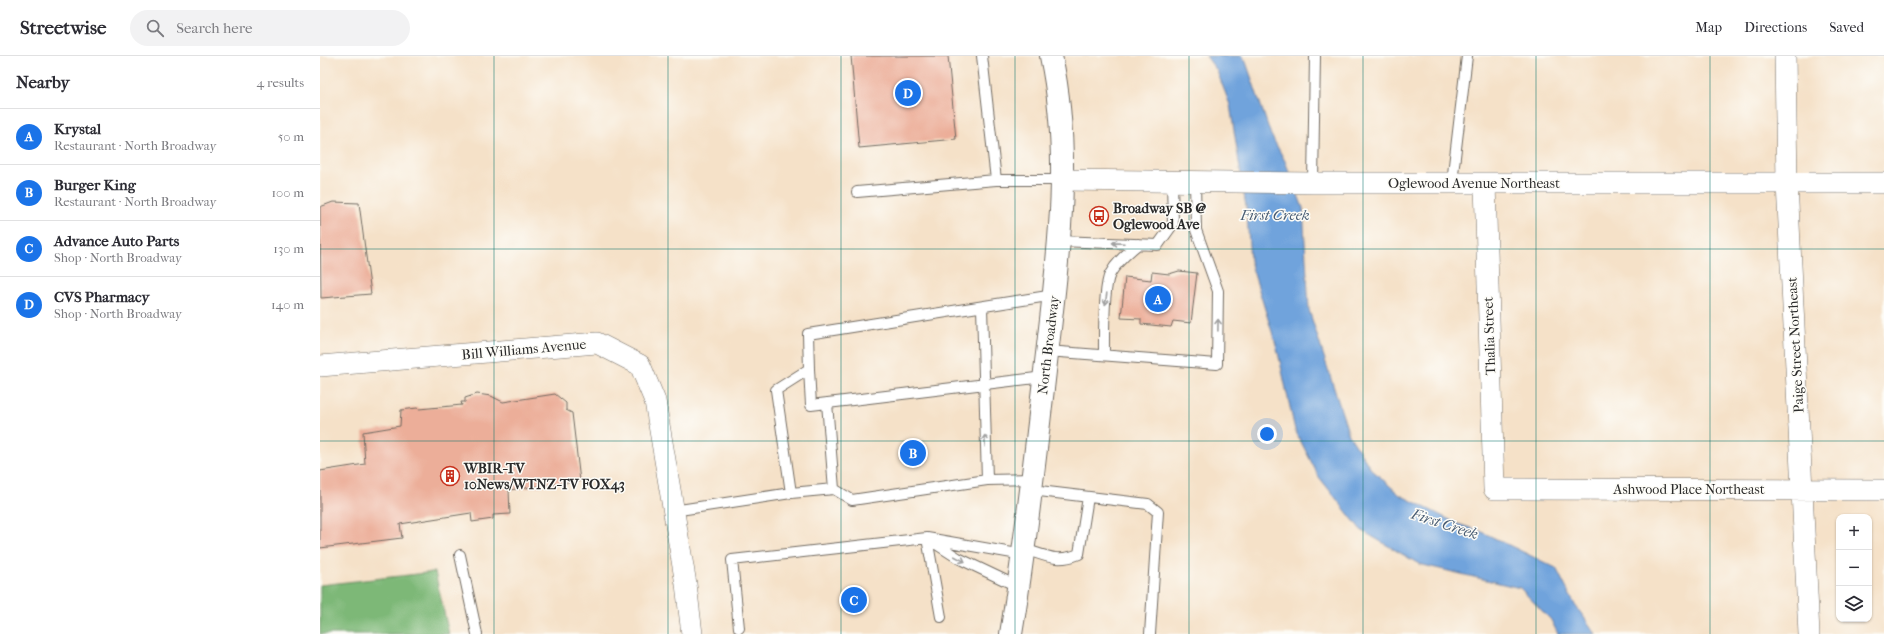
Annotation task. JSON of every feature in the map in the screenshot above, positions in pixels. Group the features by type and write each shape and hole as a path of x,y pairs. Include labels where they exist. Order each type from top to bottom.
{"main road":[{"name":"North Broadway","path":"1011,634 1024,552 1060,241 1063,180 1058,90 1051,56"}],"street":[{"name":"Paige Street Northeast","path":"1785,56 1787,183 1809,634"},
{"name":"Oglewood Avenue Northeast","path":"1063,180 1307,183 1884,183"},
{"name":"Thalia Street","path":"1485,183 1494,489"},
{"name":"Bill Williams Avenue","path":"320,366 597,343 640,365 655,401 686,584 692,634"},
{"name":"Ashwood Place Northeast","path":"1494,489 1884,490"}],"lane":[{"path":"982,56 996,180"},
{"path":"1307,183 1316,56"},
{"path":"1452,182 1468,56"},
{"path":"857,192 996,180 1063,180"},
{"path":"1060,241 1158,245 1173,224 1172,181"},
{"path":"1047,351 1104,354 1217,364 1218,290 1196,230 1195,181"},
{"path":"1104,354 1105,307 1110,275 1122,258 1138,244"},
{"path":"1044,377 811,405 808,334 1054,296"},
{"path":"982,307 983,384 987,480"},
{"path":"791,493 776,390 809,369"},
{"path":"827,403 834,489"},
{"path":"673,511 791,493 834,489 852,500 987,480 1031,484 1088,497 1148,504 1158,512 1150,634"},
{"path":"739,628 732,560 927,538 1066,559 1079,554 1088,497"},
{"path":"927,538 958,558 1019,587"},
{"path":"927,538 941,617"},
{"path":"460,555 477,634"}],"green space":[{"path":"435,572 449,634 320,634 320,585"}],"water":[{"name":"First Creek","path":"1206,56 1242,56 1246,62 1271,135 1285,161 1303,208 1309,310 1349,435 1371,469 1400,495 1458,524 1480,531 1556,568 1575,605 1596,634 1558,634 1551,620 1520,588 1419,564 1361,530 1319,477 1295,430 1277,348 1250,261 1247,213 1230,105 1217,71"}],"building":[{"path":"851,56 948,56 956,139 859,148"},
{"path":"333,202 359,203 371,294 321,298 320,207"},
{"path":"1179,271 1197,273 1191,323 1173,321 1171,327 1141,324 1141,319 1121,318 1125,277 1151,280 1152,272 1169,274"},
{"name":"WBIR-TV 10News/WTNZ-TV FOX43","path":"477,394 491,396 503,402 555,394 566,403 566,410 572,413 580,481 509,490 510,514 493,515 493,519 472,522 471,513 400,524 402,538 320,548 320,471 365,464 363,432 400,426 401,410 462,405 461,402 465,402 465,398"}],"place":[{"name":"CVS Pharmacy","path":"908,93"},
{"name":"Broadway SB @ Oglewood Ave","path":"1099,216"},
{"name":"Krystal","path":"1158,299"},
{"name":"Burger King","path":"913,453"},
{"name":"WBIR-TV 10News/WTNZ-TV FOX43","path":"450,476"},
{"name":"Advance Auto Parts","path":"854,600"}]}
